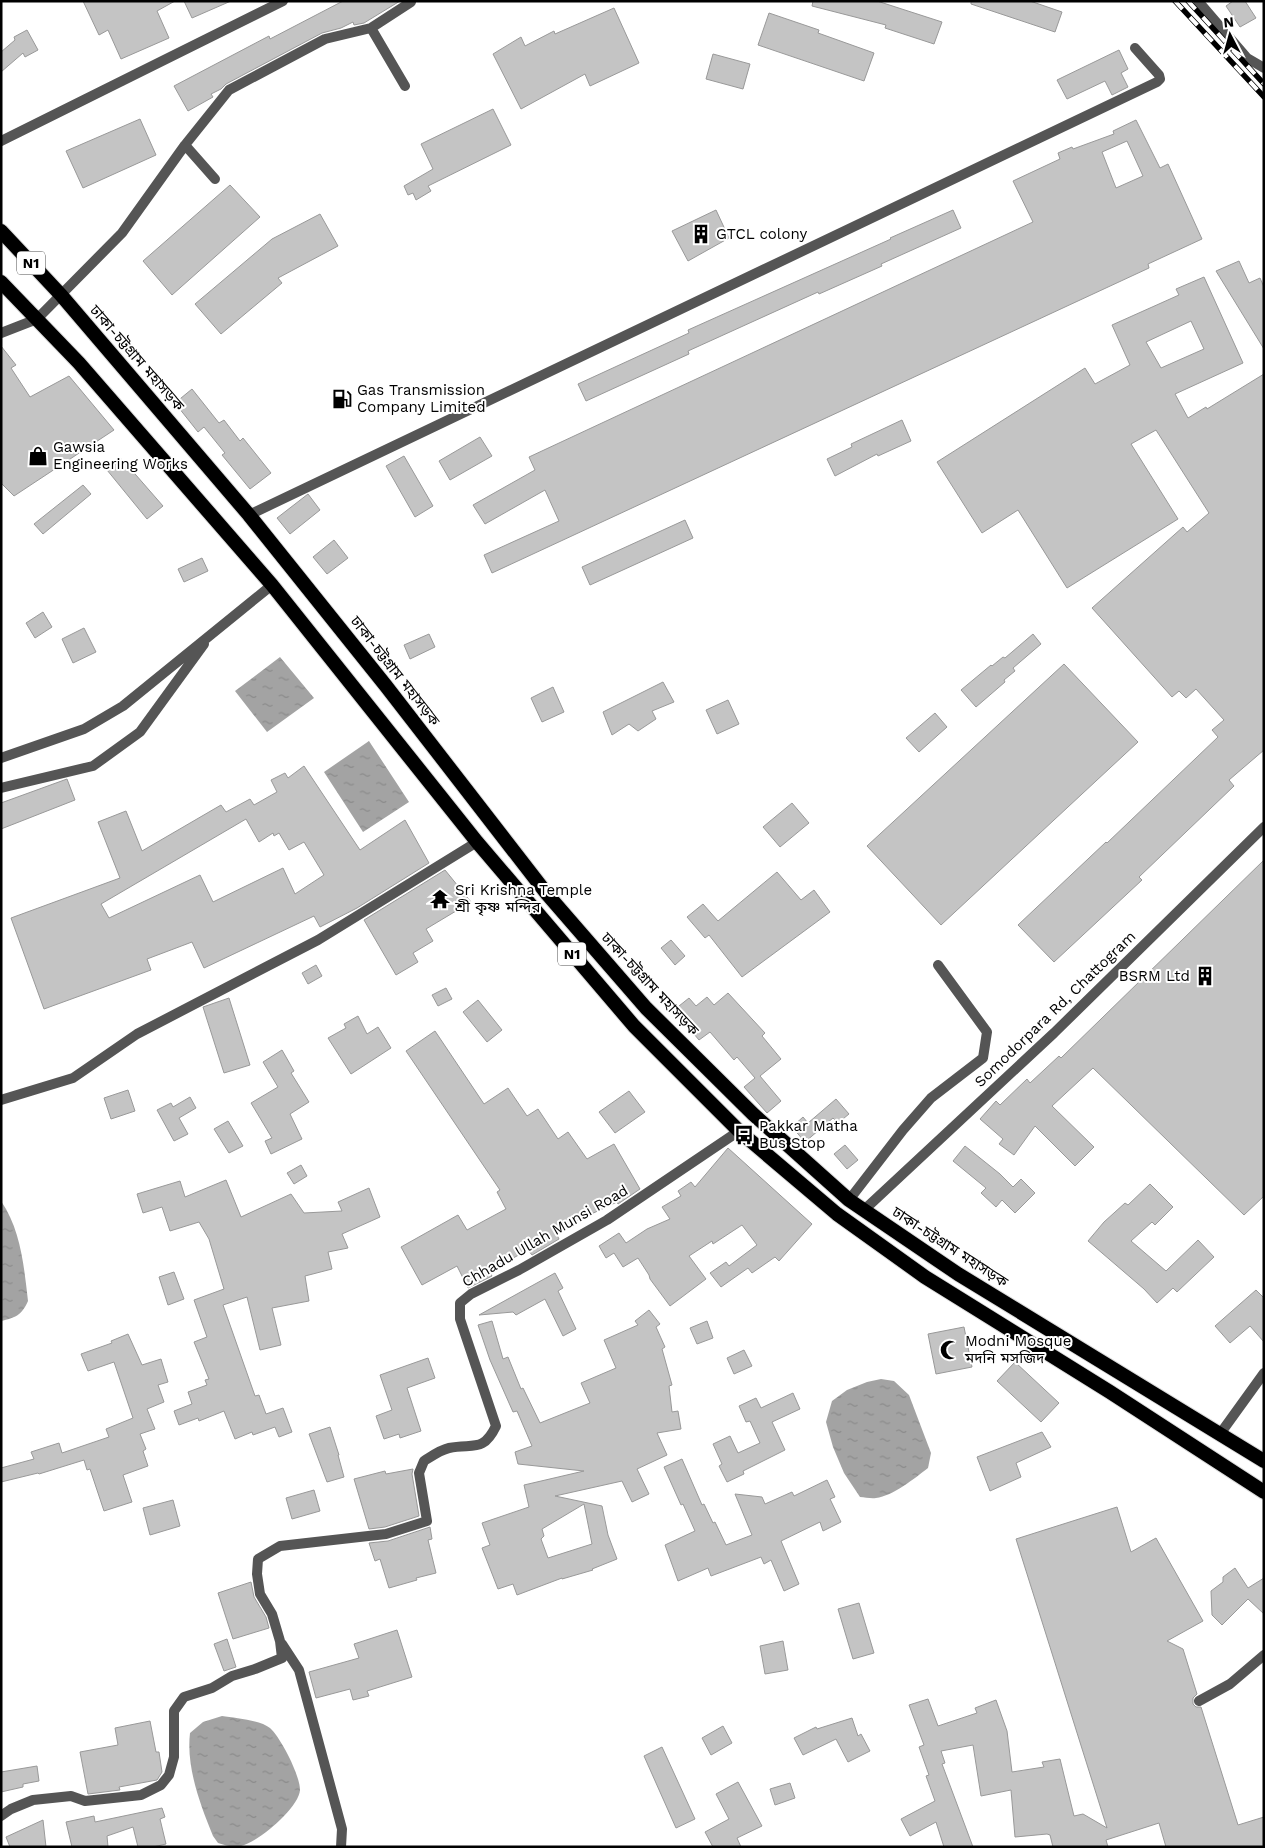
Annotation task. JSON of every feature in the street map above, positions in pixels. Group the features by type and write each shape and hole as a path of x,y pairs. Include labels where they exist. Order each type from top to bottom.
{"highway":[{"name":"ঢাকা-চট্টগ্রাম মহাসড়ক","path":"1,231 61,295 249,515 386,686 547,894 646,1008 752,1114 849,1200 958,1274 1264,1461"},
{"name":"N1","path":"1,282 79,363 272,585 477,842 634,1026 739,1131 837,1214 925,1277 1110,1392 1264,1492"}],"street":[{"path":"1,141 284,1"},
{"path":"1198,1 1247,58 1264,68"},
{"path":"1,333 37,318 122,233 185,145 229,90 325,39 371,28 411,2"},
{"path":"371,28 405,86"},
{"path":"249,515 1156,82 1160,79 1159,75 1135,48"},
{"path":"185,145 215,179"},
{"path":"1,758 84,729 123,706 272,585"},
{"path":"1,788 93,766 140,732 210,635"},
{"name":"Somodorpara Rd, Chattogram","path":"864,1210 1054,1033 1264,827"},
{"path":"1,1100 73,1078 137,1034 318,940 477,842"},
{"path":"849,1200 903,1130 931,1098 983,1058 987,1032 938,965"},
{"name":"Chhadu Ullah Munsi Road","path":"280,1642 272,1614 260,1594 257,1574 258,1559 280,1546 386,1534 426,1521 419,1473 424,1461 448,1448 481,1445 491,1438 496,1426 460,1319 460,1303 471,1294 519,1270 607,1220 739,1131"},
{"path":"1220,1434 1264,1373"},
{"path":"1,1816 11,1809 33,1800 71,1796 85,1801 133,1796 141,1795 161,1785 169,1775 174,1757 174,1711 184,1697 212,1688 232,1676 282,1658 280,1642"},
{"path":"280,1642 299,1670 342,1829 341,1847"},
{"path":"1199,1701 1230,1684 1264,1655"}],"water":[{"path":"280,657 314,698 267,732 235,691"},
{"path":"369,741 409,802 363,832 324,772"},
{"path":"1,1201 8,1212 17,1236 23,1262 28,1301 18,1315 1,1321"},
{"path":"881,1379 894,1381 909,1395 931,1453 928,1468 904,1486 883,1497 860,1497 844,1473 833,1447 826,1422 832,1401 847,1390"},
{"path":"222,1716 254,1721 270,1728 289,1757 297,1775 300,1790 293,1806 276,1824 257,1839 238,1847 218,1843 213,1836 195,1785 190,1759 190,1733 203,1722"}],"building":[{"path":"83,1 175,1 157,11 169,38 121,59 108,30 99,35"},
{"path":"184,1 231,1 192,18"},
{"path":"343,1 400,1 364,23 354,25 353,22 341,28 322,33 226,84 211,94 213,97 188,111 174,86 269,36 270,39"},
{"path":"813,1 877,1 942,22 934,44 885,28 886,25 812,6"},
{"path":"971,1 1030,1 1062,12 1055,32 971,4"},
{"path":"1233,1 1245,1 1256,18 1240,27 1226,6"},
{"path":"614,8 639,63 590,86 585,74 521,109 493,54 521,37 525,46 554,31 555,34"},
{"path":"769,13 819,30 818,33 874,53 864,81 758,45"},
{"path":"27,30 38,50 25,57 23,53 1,72 1,52 15,40 14,37"},
{"path":"1119,50 1128,69 1121,73 1128,87 1112,95 1105,81 1067,99 1057,80"},
{"path":"713,54 750,64 743,89 706,79"},
{"path":"493,109 511,145 428,186 431,191 416,200 413,193 408,195 404,186 433,169 421,144"},
{"path":"140,119 156,155 83,188 66,151"},
{"path":"1136,120 1160,168 1168,164 1202,239 1148,264 1149,268 492,573 484,555 559,521 545,490 485,524 473,505 535,470 529,457 1033,222 1013,181 1060,159 1058,153 1114,134 1113,131","holes":["1127,141 1143,176 1116,188 1102,152"]},
{"path":"230,185 260,217 172,295 143,261"},
{"name":"GTCL colony","path":"716,210 729,238 688,261 672,231"},
{"path":"953,210 961,228 881,264 882,266 819,294 818,292 688,351 689,354 586,401 578,384 689,333 688,330"},
{"path":"320,214 338,246 278,278 282,283 221,334 195,304 272,239"},
{"path":"1239,261 1249,283 1260,278 1264,287 1264,349 1216,271"},
{"path":"1204,277 1243,363 1175,394 1188,418 1206,407 1207,409 1264,374 1264,750 1229,780 1234,786 1139,877 1142,880 1054,962 1018,925 1218,737 1212,730 1224,720 1196,689 1186,698 1179,691 1172,697 1092,608 1183,527 1187,532 1209,513 1156,430 1131,444 1178,519 1067,588 1018,510 982,533 937,462 1085,368 1095,384 1130,365 1112,325 1179,295 1176,289","holes":["1191,321 1204,349 1161,368 1146,342"]},
{"name":"Gawsia Engineering Works","path":"1,346 16,365 11,368 30,397 69,376 114,430 14,496 1,483"},
{"path":"192,389 219,423 224,420 240,441 243,438 271,473 250,489 222,455 225,453 204,427 198,432 175,403"},
{"path":"902,420 911,441 878,456 877,454 835,476 827,459 852,447 851,444"},
{"path":"480,437 492,456 450,480 439,461"},
{"path":"404,456 433,506 415,517 386,466"},
{"path":"122,459 163,506 147,519 107,470"},
{"path":"83,485 91,494 43,534 34,524"},
{"path":"308,494 320,510 290,534 277,518"},
{"path":"685,520 693,538 590,585 582,567"},
{"path":"334,540 348,558 327,574 313,557"},
{"path":"202,558 208,571 184,582 178,569"},
{"path":"43,612 52,627 35,638 26,623"},
{"path":"84,628 96,652 73,663 62,639"},
{"path":"429,634 435,647 410,659 404,645"},
{"path":"1033,634 1041,644 1013,668 1015,671 1004,680 1005,682 976,707 961,690 991,665 1003,657 1005,658"},
{"path":"1064,664 1138,742 941,925 867,846"},
{"path":"663,682 674,702 652,711 656,719 638,731 629,724 612,735 603,712"},
{"path":"553,687 564,712 542,722 531,698"},
{"path":"728,700 739,724 717,734 706,710"},
{"path":"935,713 947,727 919,752 906,738"},
{"path":"304,766 360,850 405,820 429,863 357,908 320,927 314,916 204,968 192,942 147,959 151,970 44,1009 11,918 120,878 98,822 126,811 142,851 221,805 226,812 250,799 254,805 277,792 271,780 285,773 288,778","holes":["246,819 259,842 273,833 274,836 279,833 289,850 304,842 324,875 295,894 283,868 213,902 200,875 109,918 101,904"]},
{"path":"67,779 75,800 1,829 1,803"},
{"path":"792,803 809,823 780,847 763,827"},
{"name":"BSRM Ltd","path":"1264,860 1264,1196 1244,1215 1093,1068 1052,1106 1094,1147 1075,1166 1035,1126 1014,1155 999,1144 1003,1139 980,1119 996,1101 1000,1105 1027,1079 1030,1083 1059,1056 1061,1058"},
{"path":"445,870 471,902 426,929 433,941 413,953 418,962 396,975 364,920"},
{"path":"777,872 801,900 814,890 830,912 742,977 709,935 705,938 687,917 703,904 718,921"},
{"path":"671,940 685,956 675,965 661,948"},
{"path":"316,965 322,976 308,984 302,973"},
{"path":"446,988 452,999 438,1006 432,995"},
{"path":"728,993 765,1033 762,1036 781,1059 760,1076 781,1101 767,1113 744,1087 755,1078 737,1057 734,1060 710,1032 699,1040 674,1010 689,998 696,1006 707,997 714,1005"},
{"path":"229,998 250,1065 224,1073 203,1007"},
{"path":"478,1000 502,1030 487,1042 463,1012"},
{"path":"358,1016 367,1034 378,1027 391,1048 351,1074 328,1038 346,1028 344,1024"},
{"path":"435,1031 484,1104 508,1088 527,1116 538,1109 558,1139 568,1132 587,1159 614,1144 640,1189 618,1204 617,1202 555,1231 559,1239 532,1255 528,1250 489,1271 492,1276 468,1288 457,1266 422,1285 401,1247 458,1215 467,1230 506,1209 497,1192 500,1190 406,1051"},
{"path":"282,1050 294,1071 291,1073 309,1102 290,1114 302,1139 271,1154 265,1141 272,1138 251,1103 278,1087 263,1062"},
{"path":"128,1090 135,1111 111,1119 104,1098"},
{"path":"629,1091 645,1112 615,1133 599,1112"},
{"path":"190,1097 196,1108 179,1118 188,1134 174,1141 157,1110 171,1103 173,1107"},
{"path":"836,1099 849,1114 838,1123 833,1118 805,1142 792,1127 803,1117 808,1123"},
{"path":"228,1121 243,1146 229,1153 214,1129"},
{"path":"845,1145 858,1160 847,1169 834,1154"},
{"path":"965,1146 1013,1187 1021,1179 1035,1193 1015,1213 1002,1200 996,1207 981,1193 986,1188 953,1161"},
{"path":"728,1148 812,1224 779,1261 775,1257 752,1273 748,1268 721,1287 710,1273 726,1262 729,1266 757,1245 742,1225 713,1244 712,1241 689,1256 706,1279 670,1306 650,1279 638,1258 623,1267 614,1253 606,1258 599,1246 619,1233 626,1243 647,1229 670,1219 662,1207 681,1196 678,1191 691,1182 695,1187"},
{"path":"301,1165 307,1176 294,1184 287,1173"},
{"path":"226,1180 241,1217 291,1194 304,1213 342,1211 338,1202 369,1188 380,1217 342,1234 348,1248 328,1252 332,1269 305,1276 309,1301 272,1308 281,1345 260,1350 247,1297 223,1305 255,1396 259,1395 266,1414 283,1408 292,1432 279,1437 275,1427 253,1435 252,1432 235,1439 224,1411 199,1421 198,1418 179,1425 174,1411 192,1404 188,1392 207,1385 205,1380 209,1379 194,1342 207,1337 194,1300 224,1289 209,1239 199,1222 170,1231 162,1207 143,1213 137,1194 180,1181 185,1197"},
{"path":"1150,1184 1173,1207 1155,1225 1152,1222 1131,1241 1166,1271 1198,1240 1214,1257 1177,1292 1173,1288 1157,1303 1144,1289 1088,1241 1104,1222 1125,1203 1128,1205"},
{"path":"174,1272 184,1299 168,1305 159,1277"},
{"path":"555,1273 563,1288 558,1291 576,1329 563,1336 545,1299 516,1315 513,1312 479,1315"},
{"path":"1256,1290 1264,1298 1264,1342 1250,1326 1230,1343 1215,1326"},
{"path":"649,1310 660,1324 656,1327 665,1347 662,1349 672,1385 669,1386 672,1412 678,1411 681,1429 657,1433 667,1455 637,1469 649,1494 632,1502 622,1481 555,1496 602,1506 608,1535 617,1559 593,1570 562,1578 517,1595 513,1584 498,1589 482,1548 490,1545 482,1523 529,1507 524,1485 584,1471 518,1464 515,1452 532,1446 517,1411 513,1412 490,1360 478,1325 492,1321 503,1359 508,1357 521,1389 523,1388 540,1423 590,1403 581,1383 616,1368 604,1340 638,1325 635,1321","holes":["584,1504 592,1544 548,1558 541,1539 544,1536 542,1529"]},
{"path":"707,1321 713,1338 697,1344 690,1328"},
{"name":"Modni Mosque মদনি মসজিদ","path":"964,1327 972,1367 936,1374 928,1334"},
{"path":"128,1334 142,1365 161,1359 168,1382 158,1385 164,1402 147,1409 155,1429 140,1434 146,1449 143,1451 148,1466 123,1475 132,1502 104,1511 90,1469 87,1470 84,1460 39,1474 1,1482 1,1468 34,1459 31,1452 59,1443 62,1453 109,1437 106,1429 133,1418 114,1362 88,1371 81,1354 112,1343 111,1341"},
{"path":"744,1350 752,1366 734,1374 727,1358"},
{"path":"428,1358 435,1378 407,1388 421,1431 400,1438 399,1434 384,1439 376,1416 392,1410 380,1375"},
{"path":"1015,1362 1059,1403 1041,1422 997,1381"},
{"path":"793,1393 800,1409 772,1422 785,1450 743,1471 744,1474 727,1482 719,1466 722,1464 713,1444 730,1436 738,1453 760,1443 750,1421 746,1422 739,1406 756,1398 761,1408"},
{"path":"330,1427 344,1477 327,1482 309,1434"},
{"path":"1042,1432 1051,1447 1016,1463 1021,1477 990,1491 977,1457"},
{"path":"682,1459 702,1505 704,1504 713,1523 715,1522 726,1545 752,1535 735,1494 762,1497 765,1504 792,1492 794,1496 827,1480 835,1497 830,1499 841,1522 823,1531 820,1522 781,1541 799,1584 784,1591 771,1560 764,1564 761,1557 711,1576 708,1568 678,1581 665,1545 695,1531 664,1467"},
{"path":"413,1469 412,1474 419,1516 385,1527 369,1529 354,1479 385,1471 386,1474"},
{"path":"314,1490 320,1511 292,1519 286,1498"},
{"path":"173,1500 180,1526 150,1535 143,1508"},
{"path":"1117,1507 1131,1552 1156,1538 1203,1621 1167,1641 1183,1649 1197,1694 1193,1698 1193,1704 1196,1707 1201,1707 1238,1825 1264,1817 1264,1847 1166,1847 1159,1823 1106,1840 1108,1847 1053,1847 1050,1835 1047,1834 1015,1837 1011,1790 981,1796 973,1745 941,1751 945,1763 942,1764 973,1847 944,1847 936,1822 910,1836 901,1819 935,1801 926,1776 929,1775 919,1747 924,1745 909,1705 928,1699 938,1726 977,1713 975,1708 996,1700 1007,1731 1012,1772 1044,1767 1042,1762 1060,1759 1074,1816 1083,1814 1107,1828 1016,1539"},
{"path":"430,1527 432,1539 428,1540 436,1573 389,1588 380,1559 375,1561 369,1543 388,1541"},
{"path":"1235,1568 1248,1588 1264,1578 1264,1614 1248,1599 1222,1625 1212,1615 1211,1591 1223,1582 1223,1577"},
{"path":"251,1582 254,1597 266,1617 269,1628 233,1639 218,1593"},
{"path":"859,1603 874,1653 853,1659 838,1609"},
{"path":"397,1630 412,1677 367,1691 369,1696 353,1700 350,1689 316,1698 309,1672 359,1658 354,1644"},
{"path":"227,1639 236,1667 224,1671 214,1644"},
{"path":"783,1641 788,1670 765,1674 760,1646"},
{"path":"852,1718 858,1736 861,1734 870,1751 848,1762 836,1739 803,1755 794,1738 816,1727 817,1729"},
{"path":"150,1721 156,1752 159,1752 162,1772 157,1780 119,1787 120,1790 88,1794 80,1752 118,1745 115,1728"},
{"path":"723,1726 732,1743 711,1755 702,1738"},
{"path":"662,1747 695,1819 676,1828 644,1756"},
{"path":"37,1766 39,1781 23,1784 23,1787 1,1792 1,1772"},
{"path":"738,1782 762,1826 737,1838 741,1847 713,1847 705,1832 729,1819 716,1794"},
{"path":"790,1783 795,1798 775,1805 770,1789"},
{"path":"162,1808 165,1817 160,1819 166,1844 153,1847 138,1847 133,1827 107,1836 108,1847 72,1847 66,1822 94,1816 95,1822"},
{"path":"43,1820 46,1847 10,1847 6,1837"}],"railway":[{"path":"1175,1 1264,97"},
{"path":"1188,1 1264,84"}],"place":[{"name":"GTCL colony","path":"701,234"},
{"name":"Gas Transmission Company Limited","path":"342,399"},
{"name":"Gawsia Engineering Works","path":"38,456"},
{"name":"Sri Krishna Temple শ্রী কৃষ্ণ মন্দির","path":"440,899"},
{"name":"BSRM Ltd","path":"1205,976"},
{"name":"Pakkar Matha Bus Stop","path":"744,1135"},
{"name":"Modni Mosque মদনি মসজিদ","path":"950,1350"}]}
